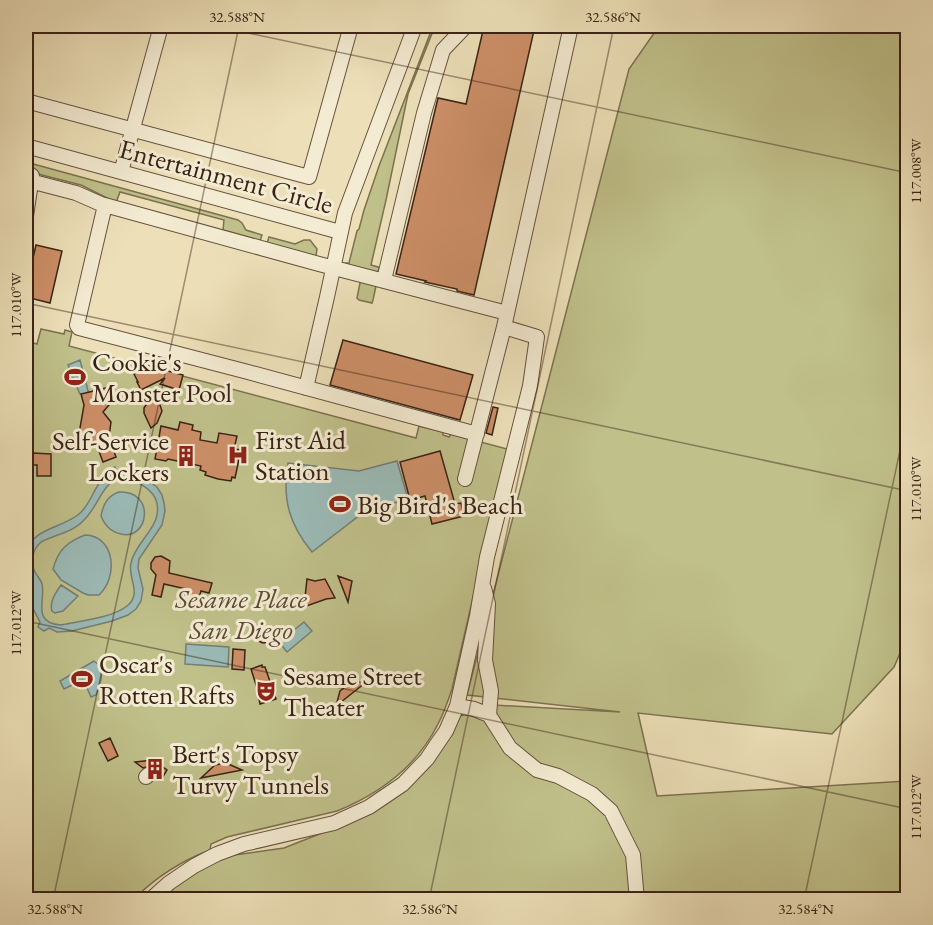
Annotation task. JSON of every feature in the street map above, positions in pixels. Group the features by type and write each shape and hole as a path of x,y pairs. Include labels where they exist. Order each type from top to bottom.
{"street":[{"path":"121,172 161,26"},
{"path":"26,101 309,177 351,26"},
{"name":"Entertainment Circle","path":"26,146 340,232 351,195 415,26"},
{"path":"384,280 424,113 443,50 464,26"},
{"path":"465,478 506,320 571,26"},
{"path":"26,216 28,178 78,188 97,196 105,205 384,280 506,320 537,337 530,386 487,557 457,706 446,731 427,759 404,784 369,807 334,823 244,844 217,854 169,883 150,900"},
{"path":"105,205 77,326 79,328 477,434"},
{"path":"306,388 340,232"},
{"path":"482,580 488,603 485,660 491,691 489,715"},
{"path":"457,706 489,715 510,748 537,770 558,776 592,794 611,811 633,855 637,900"}],"green space":[{"path":"433,26 435,26 408,94 371,265 380,270 376,272 347,266 346,263 349,263 357,231 379,166"},
{"path":"659,26 907,26 907,637 894,667 832,734 638,713 657,796 907,781 907,899 159,900 187,877 227,856 284,848 350,822 386,804 408,787 460,716 494,705 620,712 467,695 629,69"},
{"path":"26,162 238,220 246,230 262,235 260,241 223,230 224,220 120,192 115,202 81,185 38,174 26,165"},
{"path":"269,237 295,244 310,240 317,249 316,256 267,243"},
{"path":"363,281 376,286 372,303 357,298 360,283"},
{"name":"Sesame Place San Diego","path":"41,329 64,334 65,330 72,332 69,346 416,438 419,426 443,432 443,435 449,437 451,434 507,449 452,689 440,720 419,753 395,777 353,804 337,811 227,837 211,844 210,850 169,870 134,899 26,900 26,341 37,344"}],"water":[{"name":"Cookie's Monster Pool","path":"80,360 91,402 85,404 73,378 71,382 67,382 67,374 71,372 68,365"},
{"name":"Big Bird's Beach","path":"397,461 408,499 364,512 312,552 304,542 289,510 286,488 288,463 359,471"},
{"path":"112,468 128,469 157,487 164,503 162,525 139,559 138,568 143,589 141,601 128,615 112,621 72,631 57,632 49,628 44,631 38,627 40,622 26,595 26,552 35,538 72,519 82,511 100,482","holes":["123,477 151,491 158,509 153,525 138,547 131,563 134,591 132,601 121,610 105,616 61,625 46,620 42,609 42,584 32,564 36,548 41,542 79,525 110,483"]},
{"path":"119,492 131,494 139,499 143,506 142,523 138,530 130,534 121,534 111,530 101,516 106,501"},
{"path":"85,535 103,542 111,559 109,579 99,595 83,593 61,580 53,569 64,547"},
{"path":"61,585 78,596 63,611 55,613 52,611 51,604"},
{"path":"304,622 312,631 287,652 279,642"},
{"path":"186,644 229,647 228,667 185,664"},
{"name":"Oscar's Rotten Rafts","path":"94,661 101,672 101,681 96,695 91,697 82,680 64,689 60,681"}],"building":[{"path":"484,26 535,26 474,295 396,274 438,98 466,104"},
{"path":"36,245 62,251 50,303 26,297"},
{"path":"343,340 473,375 460,420 330,385"},
{"path":"127,360 183,375 179,390 160,384 165,378 141,390"},
{"path":"106,388 107,393 114,399 103,412 111,422 109,437 116,457 103,462 97,446 100,445 81,433 84,405 81,394"},
{"path":"148,402 157,403 162,411 157,423 151,428 144,413"},
{"path":"493,407 498,408 492,435 486,433"},
{"path":"180,422 193,425 192,430 201,432 200,440 217,443 219,433 237,436 234,449 241,450 235,478 232,477 231,481 218,479 205,475 206,472 200,470 201,466 168,459 166,461 155,459 161,426 178,430"},
{"path":"440,451 455,504 461,503 464,516 432,524 425,496 410,500 400,462"},
{"path":"33,453 51,454 51,476 37,476 37,465 30,465 30,456 33,456"},
{"path":"161,556 170,561 169,573 212,583 209,593 201,591 197,605 183,602 186,589 164,584 161,597 152,595 156,575 151,569 151,563 155,557"},
{"path":"338,576 352,581 348,602"},
{"path":"307,579 315,581 325,579 335,598 304,607"},
{"path":"264,629 269,631 271,636 269,641 264,643 259,641 257,636 259,631"},
{"path":"233,649 245,650 244,670 232,669"},
{"path":"262,665 265,667 276,699 260,704 251,669"},
{"path":"353,681 365,683 336,706 340,691"},
{"name":"Oscar's Rotten Rafts","path":"110,738 118,756 108,761 99,743"},
{"name":"Bert's Topsy Turvy Tunnels","path":"153,760 167,770 161,780 157,777 154,768 150,766 143,768 135,762"},
{"path":"226,763 242,770 201,778 215,765"}],"place":[{"name":"Cookie's Monster Pool","path":"75,377"},
{"name":"First Aid Station","path":"238,455"},
{"name":"Self-Service Lockers","path":"186,456"},
{"name":"Big Bird's Beach","path":"340,504"},
{"name":"Oscar's Rotten Rafts","path":"82,679"},
{"name":"Sesame Street Theater","path":"266,691"},
{"name":"Bert's Topsy Turvy Tunnels","path":"155,769"}]}
